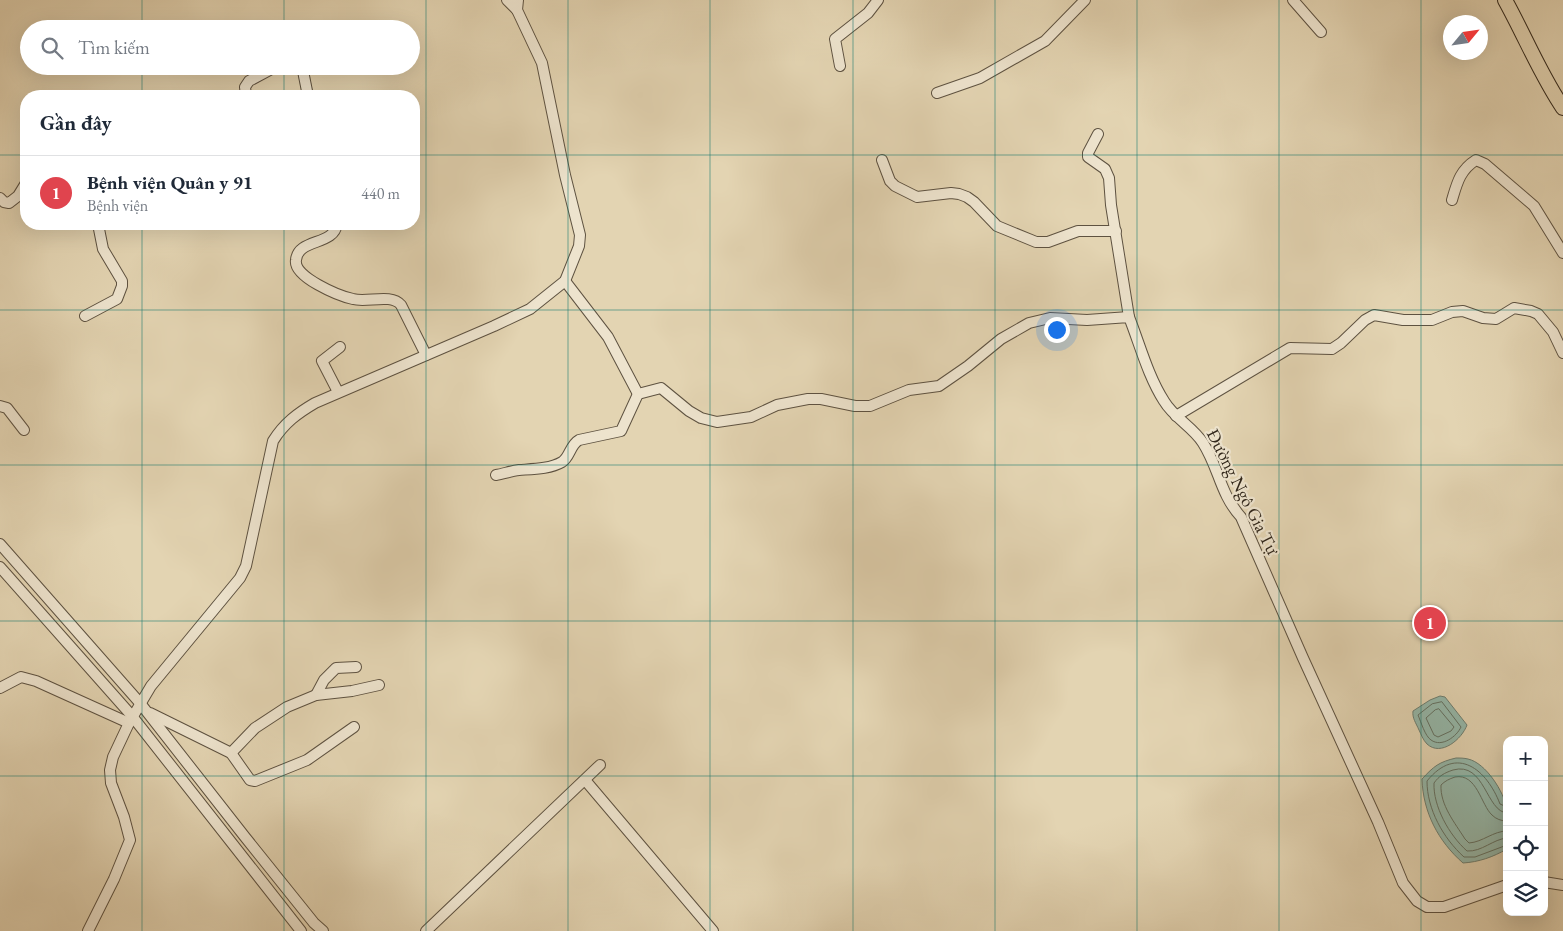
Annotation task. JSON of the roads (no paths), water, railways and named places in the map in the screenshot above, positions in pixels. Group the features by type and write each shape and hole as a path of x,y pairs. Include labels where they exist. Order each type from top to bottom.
{"main road":[{"path":"1509,7 1542,73 1563,108"}],"street":[{"path":"88,931 114,879 130,840 124,817 111,783 110,770 113,757 130,720 143,707 151,686 240,578 246,566 274,440 278,434 292,418 314,403 530,309 565,281 579,246 580,235 564,175 542,64 518,5 507,0"},
{"path":"840,66 835,38 868,13 878,0"},
{"path":"937,93 980,78 1045,41 1085,0"},
{"path":"1293,0 1321,32"},
{"path":"246,90 249,81 260,75"},
{"path":"304,75 307,90"},
{"name":"Đường Ngô Gia Tự","path":"1098,134 1088,153 1088,157 1108,173 1129,317 1150,372 1164,401 1176,416 1193,430 1202,442 1209,454 1229,503 1241,517 1306,667 1378,822 1403,883 1417,901 1427,907 1444,907 1503,886"},
{"path":"882,160 890,181 895,186 917,197 951,193 967,197 997,226 1036,242 1048,242 1078,231 1116,231"},
{"path":"1452,200 1458,178 1468,165 1476,160 1485,164 1534,206 1563,253"},
{"path":"0,198 7,203 12,202 20,193"},
{"path":"85,316 117,299 122,286 122,281 103,249 99,230"},
{"path":"335,230 330,236 306,247 299,253 296,259 296,266 301,274 308,280 352,299 363,301 392,299 397,301 401,305 426,354"},
{"path":"565,281 608,337 638,394"},
{"path":"1176,416 1290,348 1332,350 1365,320 1374,315 1403,320 1432,320 1452,312 1463,311 1484,318 1496,319 1514,308 1531,310 1538,314 1552,332 1563,352"},
{"path":"638,394 661,388 689,411 705,419 723,422 751,417 777,406 815,398 855,406 870,406 909,390 939,386 968,366 1001,339 1029,323 1050,318 1087,320 1129,317"},
{"path":"338,392 322,361 340,346"},
{"path":"496,476 516,470 539,469 558,463 565,459 574,444 579,440 619,432 622,430 638,394"},
{"path":"0,406 7,408 24,430"},
{"path":"0,544 143,707 314,923 323,931"},
{"path":"0,567 130,720 300,931"},
{"path":"316,695 324,680 336,668 356,667"},
{"path":"0,688 21,677 36,681 130,720"},
{"path":"231,753 261,723 278,711 316,695 352,691 379,685"},
{"path":"143,707 231,753 250,780 255,781 307,760 354,727"},
{"path":"426,931 600,765"},
{"path":"585,780 713,931"},
{"path":"1548,883 1563,885"}],"water":[{"path":"1440,696 1445,697 1467,725 1456,741 1450,745 1438,748 1427,744 1422,737 1414,720 1413,711"},
{"path":"1456,758 1475,762 1493,779 1503,797 1503,851 1486,859 1463,863 1439,835 1425,803 1422,779 1445,761"}],"place":[{"name":"Bệnh viện Quân y 91","path":"1430,623"}]}
